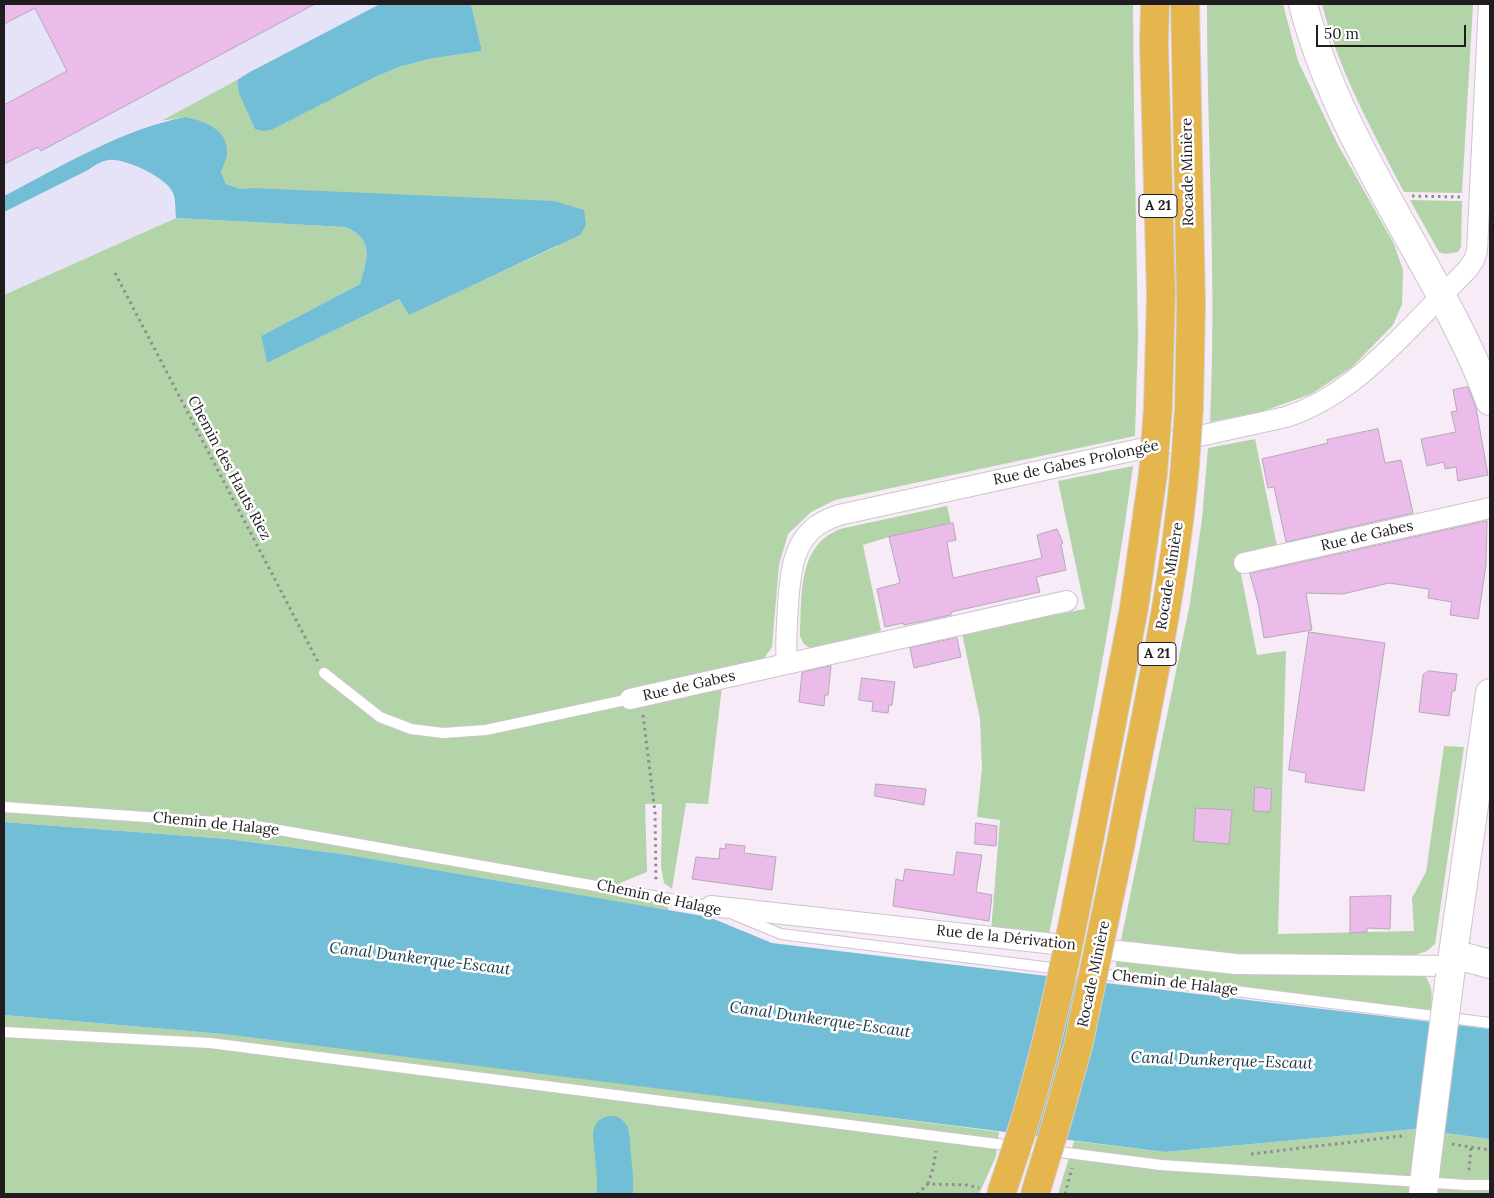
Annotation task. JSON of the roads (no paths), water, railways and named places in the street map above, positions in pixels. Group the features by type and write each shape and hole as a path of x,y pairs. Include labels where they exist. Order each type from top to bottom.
{"highway":[{"name":"Rocade Minière","path":"993,1192 1027,1114 1047,1037 1071,933 1134,608 1147,529 1154,474 1158,408 1161,295 1154,43 1155,4"},
{"name":"Rocade Minière","path":"1035,1194 1078,1046 1121,842 1166,608 1182,500 1189,407 1191,304 1185,4"}],"street":[{"path":"1303,4 1318,52 1345,116 1442,296 1464,340 1490,401"},
{"name":"Rue de Gabes Prolongée","path":"787,664 786,640 790,577 793,561 808,534 820,523 839,515 1252,425 1299,413 1324,401 1351,383 1380,358 1442,296 1474,260 1485,201 1489,4"},
{"name":"Rue de Gabes","path":"1244,563 1490,508"},
{"name":"Rue de Gabes","path":"635,698 1068,601"},
{"path":"1424,1181 1451,965 1490,692"},
{"name":"Rue de la Dérivation","path":"711,906 1236,964 1451,965"},
{"path":"1451,965 1490,964"}],"lane":[{"name":"Rue de Gabes","path":"324,673 380,716 411,729 442,733 486,730 635,698"},
{"name":"Chemin de Halage","path":"4,807 245,824 711,906 781,934 1490,1023"},
{"path":"4,1032 210,1043 1161,1165 1424,1181 1467,1186 1490,1184"}],"water":[{"path":"380,4 471,4 482,51 429,59 399,67 373,78 271,130 262,131 255,129 239,93 237,80"},
{"path":"185,117 207,124 224,138 227,153 221,172 226,184 241,189 554,201 584,210 586,225 580,235 409,315 399,299 267,363 261,336 360,284 365,266 366,251 361,237 355,232 345,227 176,218 174,197 168,186 134,165 116,160 101,162 4,212 4,196 47,173 92,150 138,130"},
{"name":"Canal Dunkerque-Escaut","path":"4,822 228,839 349,855 709,917 772,943 1490,1029 1490,1139 1415,1129 1165,1152 223,1034 4,1015"}],"waterway":[{"path":"611,1134 615,1194"}]}
